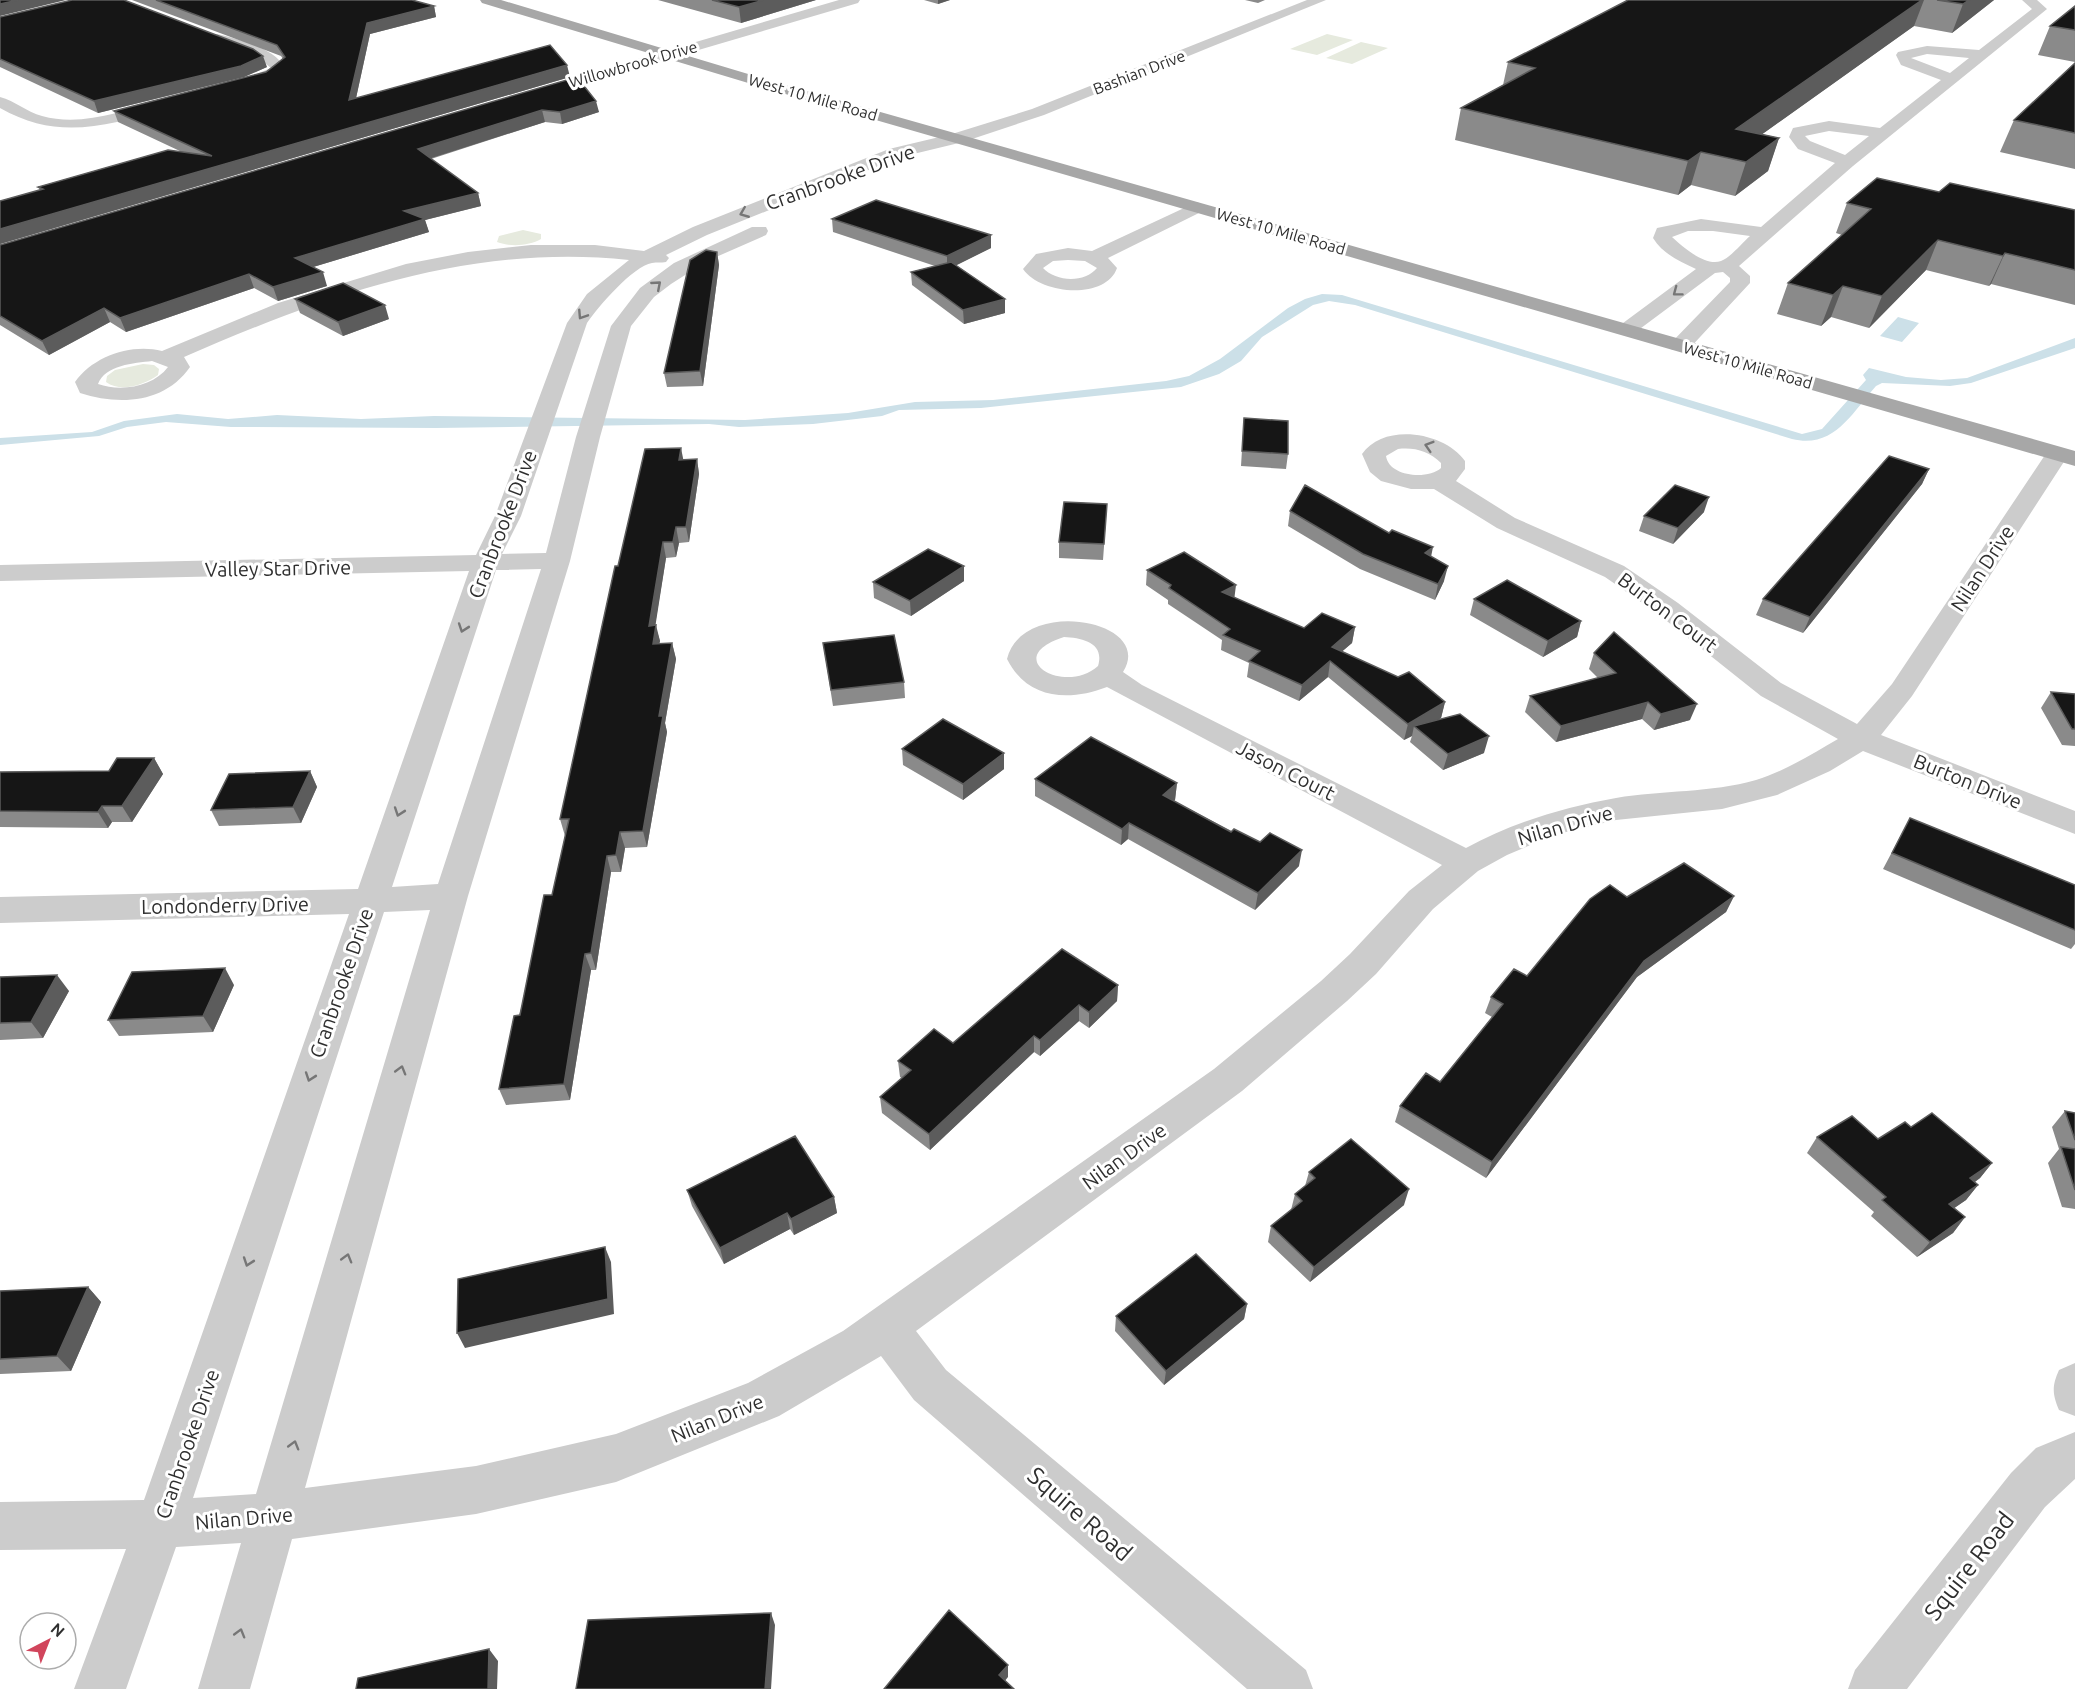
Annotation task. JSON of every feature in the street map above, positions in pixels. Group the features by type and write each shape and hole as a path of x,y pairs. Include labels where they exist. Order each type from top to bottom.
{"main road":[{"name":"West 10 Mile Road","path":"487,0 957,138 2066,456"}],"street":[{"name":"Willowbrook Drive","path":"521,98 853,0"},
{"name":"Bashian Drive","path":"957,138 1038,112 1319,0"},
{"path":"1626,330 1763,233 1847,162 2040,9 2029,0"},
{"path":"199,31 263,54 278,64 279,68 276,72 264,78 227,88"},
{"path":"1952,79 1906,62 1903,55 1927,50 1982,55"},
{"path":"0,102 32,118 72,124 103,121 181,100"},
{"path":"1847,162 1804,145 1797,137 1799,131 1829,126 1884,133"},
{"name":"Cranbrooke Drive","path":"912,166 957,138"},
{"name":"Cranbrooke Drive","path":"100,1689 160,1524 485,563 508,516 577,323 594,298 611,282 648,256 700,231 895,153 957,138"},
{"path":"1094,257 1197,207"},
{"name":"Cranbrooke Drive","path":"224,1689 451,896 556,561 618,333 627,314 663,280 689,263 781,222"},
{"path":"1680,345 1740,283 1740,276 1668,246 1662,238 1664,232 1681,225 1702,225 1763,233"},
{"path":"166,357 307,299 371,278 447,260 550,249 616,251 689,263"},
{"name":"Nilan Drive","path":"0,1526 160,1524 273,1517 477,1490 616,1458 763,1400 859,1346 886,1328 1228,1080 1334,991 1363,964 1421,900 1466,863 1495,846 1545,826 1616,809 1722,798 1766,788 1819,764 1862,738 1902,690 2066,456"},
{"name":"Burton Court","path":"1436,480 1506,523 1607,566 1635,582 1747,673 1799,707 1862,738"},
{"name":"Valley Star Drive","path":"0,573 556,561"},
{"name":"Jason Court","path":"1108,675 1132,691 1466,863"},
{"name":"Burton Drive","path":"1862,738 2075,823"},
{"name":"Londonderry Drive","path":"0,910 369,901 451,896"},
{"name":"Squire Road","path":"886,1328 930,1385 1287,1689"},
{"path":"2075,1384 2075,1394"},
{"name":"Squire Road","path":"1874,1689 2028,1490 2053,1465 2075,1455"}],"shaded area":[{"path":"1327,34 1353,40 1317,55 1290,49"},
{"path":"1361,42 1388,48 1352,64 1326,58"},
{"path":"523,230 541,234 541,239 519,245 497,242 499,236"},
{"path":"1322,294 1342,295 1802,434 1822,429 1866,380 1863,375 1869,368 1906,377 1941,380 1967,378 2075,338 2075,348 1971,383 1950,386 1882,383 1876,386 1840,427 1819,439 1807,441 1792,439 1355,305 1329,301 1313,305 1262,337 1241,361 1219,374 1181,387 981,408 899,410 882,416 813,424 739,427 709,424 436,428 231,427 166,422 127,427 99,436 0,445 0,438 92,432 124,421 177,414 228,419 277,415 361,419 434,416 745,420 848,413 915,402 993,400 1166,381 1189,376 1220,359 1288,308 1305,299"},
{"path":"1898,317 1919,323 1902,342 1880,336"},
{"path":"143,364 154,365 159,369 158,375 146,382 125,387 106,382 107,376 115,370"}],"building":[{"path":"0,0 18,0 0,4"},
{"path":"72,0 124,0 253,49 263,56 241,66 94,101 0,59 0,17"},
{"path":"156,0 412,0 434,6 367,23 349,100 550,45 567,65 0,229 0,201 43,189 38,187 168,150 212,156 114,111 266,72 285,57 277,45"},
{"path":"712,0 764,0 739,7"},
{"path":"1628,0 1922,0 1736,129 1779,138 1746,162 1701,152 1688,161 1461,108 1535,68 1508,62"},
{"path":"1937,0 1969,0 1963,4"},
{"path":"2075,6 2075,30 2050,26"},
{"path":"2075,63 2075,133 2014,120"},
{"path":"577,77 596,101 560,112 542,110 418,149 478,193 404,211 425,219 295,258 323,272 273,287 249,274 120,318 104,308 42,341 0,316 0,245"},
{"path":"1877,178 1939,192 1950,183 2075,210 2075,270 1938,240 1882,296 1843,286 1833,295 1788,283 1871,209 1847,203"},
{"path":"876,200 991,235 947,256 832,219"},
{"path":"706,250 717,252 700,371 664,373 690,260"},
{"path":"951,262 1005,299 963,310 911,272"},
{"path":"343,283 385,305 338,322 295,299"},
{"path":"1244,418 1288,421 1288,454 1242,451"},
{"path":"681,448 679,460 697,459 686,527 676,527 673,542 663,542 649,626 656,625 653,644 672,643 659,716 663,716 643,831 620,832 616,855 607,856 591,953 585,954 564,1084 499,1089 514,1016 520,1015 544,895 552,895 569,819 560,819 615,566 618,566 645,449"},
{"path":"1889,456 1929,469 1810,617 1763,599"},
{"path":"1305,485 1389,533 1392,530 1433,547 1425,553 1448,566 1438,584 1363,554 1290,511"},
{"path":"1675,485 1709,497 1678,528 1644,516"},
{"path":"1064,502 1107,504 1104,544 1059,542"},
{"path":"928,549 964,566 910,601 873,582"},
{"path":"1184,552 1236,585 1222,592 1304,628 1322,613 1355,627 1332,647 1398,677 1409,672 1445,702 1408,724 1330,661 1302,685 1249,661 1260,651 1223,635 1230,629 1169,588 1171,585 1147,570"},
{"path":"1507,580 1581,621 1548,641 1474,599"},
{"path":"1614,632 1697,704 1661,714 1648,702 1561,726 1530,696 1616,673 1594,653"},
{"path":"894,635 904,682 831,690 823,643"},
{"path":"2051,692 2075,694 2075,729 2072,729"},
{"path":"1460,714 1489,736 1448,754 1414,726"},
{"path":"943,719 1004,753 963,784 902,749"},
{"path":"1091,737 1177,783 1163,795 1231,832 1234,829 1260,842 1270,833 1302,850 1258,893 1129,823 1122,829 1035,779"},
{"path":"117,758 154,758 122,806 102,806 98,812 0,811 0,772 109,771"},
{"path":"310,771 293,807 211,810 229,774"},
{"path":"1910,818 2075,885 2075,930 1892,853"},
{"path":"1684,863 1734,896 1644,961 1492,1162 1400,1106 1426,1073 1440,1082 1503,1004 1491,997 1514,969 1527,976 1590,899 1610,885 1627,897"},
{"path":"1062,949 1118,985 1089,1012 1079,1005 1040,1040 1034,1036 929,1134 880,1097 911,1070 898,1061 934,1029 953,1043"},
{"path":"225,968 203,1016 108,1020 132,972"},
{"path":"57,975 31,1022 0,1023 0,977"},
{"path":"2065,1111 2075,1113 2075,1140"},
{"path":"1932,1113 1992,1163 1970,1178 1978,1185 1949,1204 1965,1217 1930,1242 1882,1200 1886,1197 1817,1137 1852,1116 1878,1139 1905,1122 1911,1127"},
{"path":"795,1136 834,1197 791,1219 787,1213 720,1248 687,1190"},
{"path":"1351,1139 1409,1189 1314,1267 1271,1226 1302,1201 1295,1194 1315,1178 1309,1172"},
{"path":"2061,1147 2075,1149 2075,1190"},
{"path":"605,1247 608,1299 457,1333 458,1279"},
{"path":"1196,1254 1247,1304 1166,1371 1116,1316"},
{"path":"88,1287 57,1356 0,1359 0,1291"},
{"path":"949,1610 1008,1665 999,1675 1014,1689 884,1689"},
{"path":"771,1613 765,1689 576,1689 588,1620"},
{"path":"489,1649 488,1689 356,1689 358,1678"}]}
